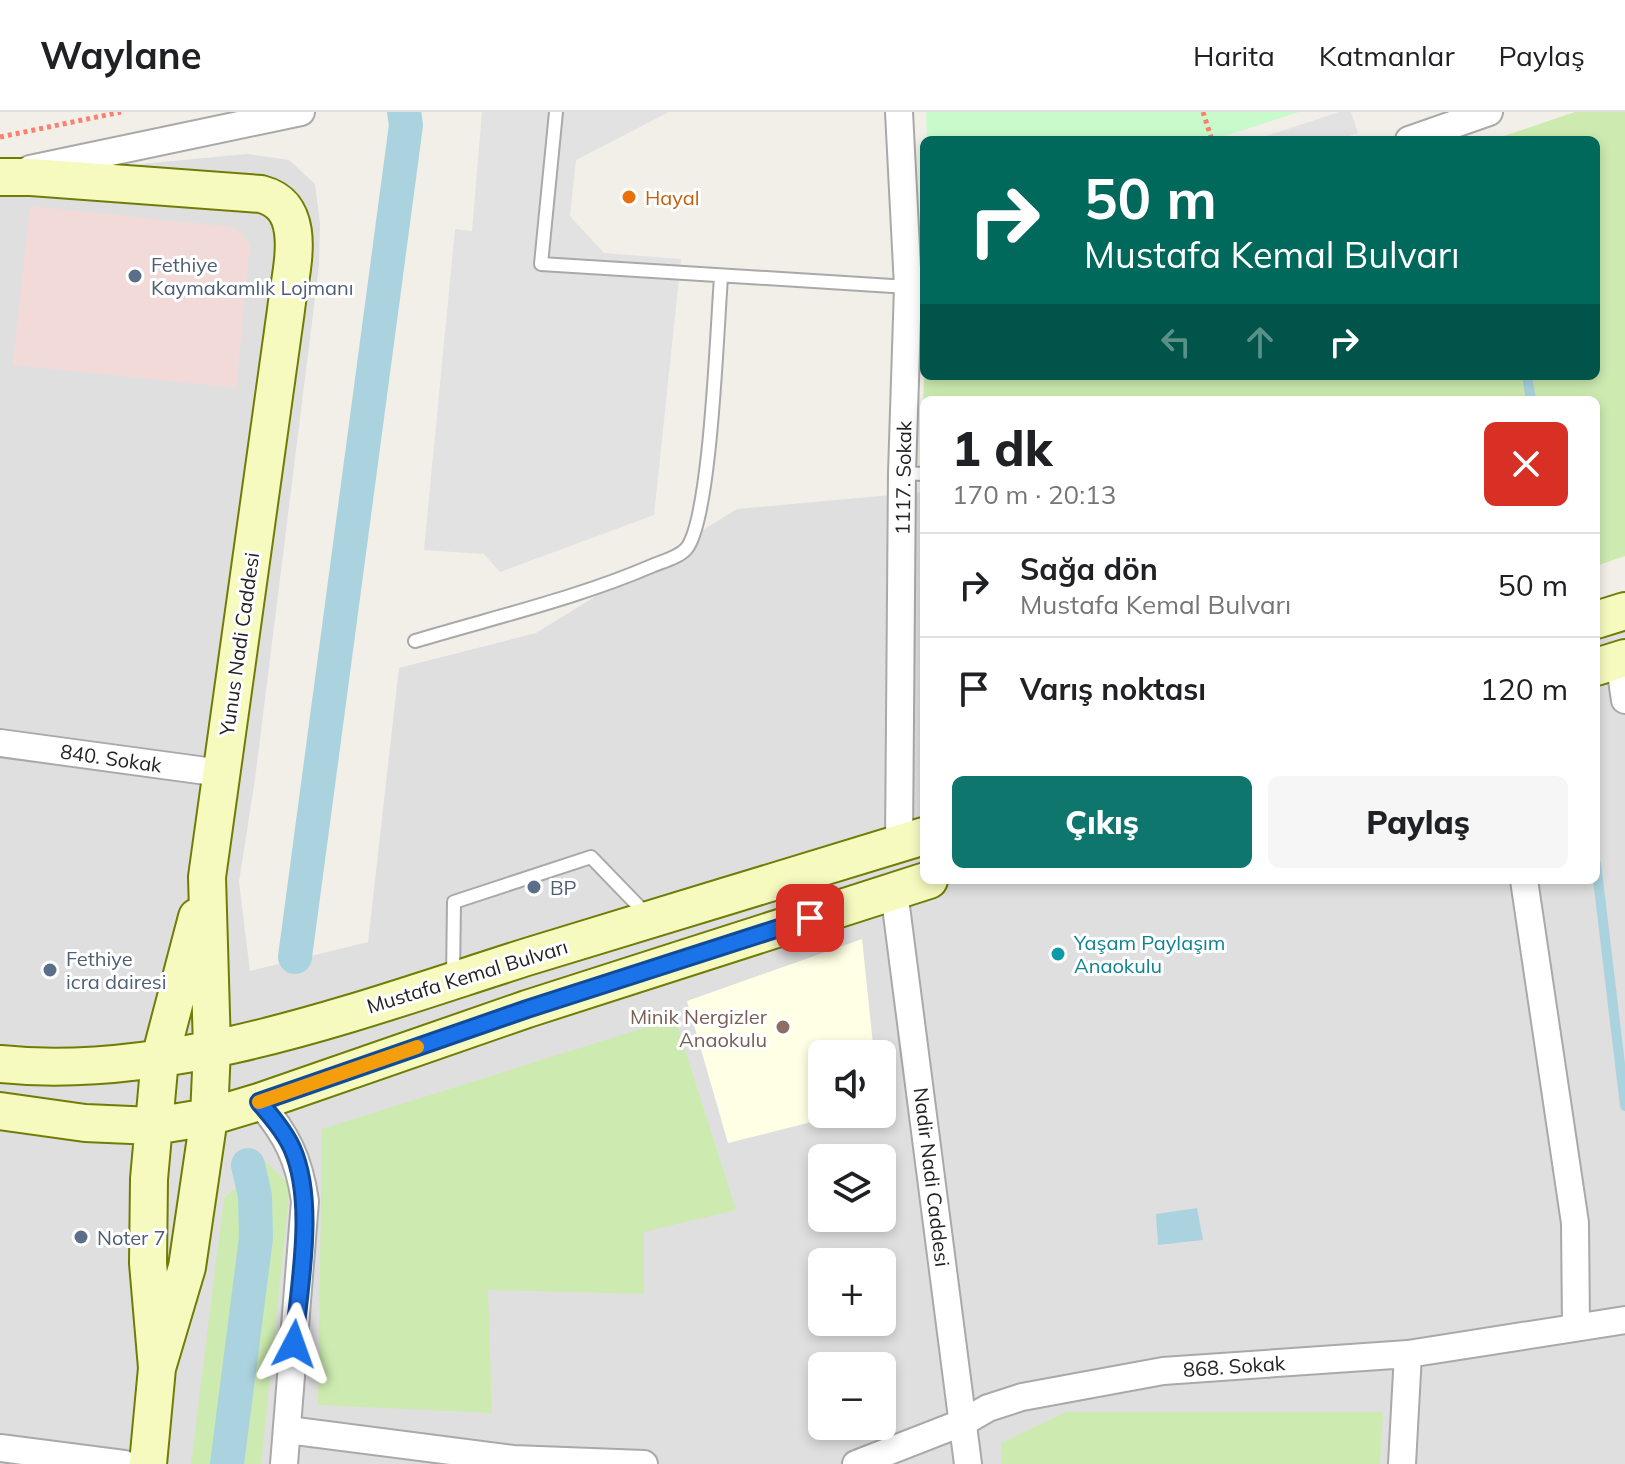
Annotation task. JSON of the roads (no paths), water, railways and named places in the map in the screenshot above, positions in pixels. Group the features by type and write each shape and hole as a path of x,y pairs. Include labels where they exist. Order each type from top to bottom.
{"main road":[{"name":"Yunus Nadi Caddesi","path":"0,176 261,194 279,201 291,216 294,234 207,877 160,1058 149,1179 148,1263 157,1368 148,1464"},
{"path":"1600,619 1625,611"},
{"name":"Mustafa Kemal Bulvarı","path":"0,1064 90,1068 212,1048 351,1012 911,840"},
{"name":"Yunus Nadi Caddesi","path":"157,1368 187,1267 209,1117 212,1048 207,877"},
{"path":"0,1111 85,1123 154,1126 209,1117 527,1009 920,883"}],"street":[{"path":"0,176 301,112"},
{"name":"1117. Sokak","path":"899,112 916,287 911,840"},
{"path":"1420,136 1489,112"},
{"path":"1613,662 1625,700"},
{"name":"840. Sokak","path":"0,743 221,773"},
{"path":"1525,884 1575,1223 1576,1326"},
{"name":"Nadir Nadi Caddesi","path":"894,891 968,1464"},
{"path":"259,1102 291,1146 301,1173 305,1201 284,1464"},
{"name":"868. Sokak","path":"856,1464 964,1422 988,1408 1022,1397 1163,1371 1408,1354 1625,1320"},
{"path":"1402,1464 1408,1354"},
{"path":"288,1430 513,1462 644,1464"},
{"path":"0,1448 124,1464"}],"lane":[{"path":"556,112 541,264 721,278 916,287"},
{"path":"415,641 618,580 686,549 696,530 706,475 721,278"},
{"path":"453,980 454,902 591,857 650,918"}],"water":[{"path":"1197,1208 1203,1240 1158,1245 1156,1214"}],"waterway":[{"path":"295,957 406,125 404,112"},
{"path":"1528,380 1530,396"},
{"path":"1599,884 1625,1106"},
{"path":"227,1464 256,1238 255,1196 248,1165"}],"place":[{"name":"Hayal","path":"629,197"},
{"name":"Fethiye Kaymakamlık Lojmanı","path":"135,276"},
{"name":"BP","path":"534,887"},
{"name":"Yaşam Paylaşım Anaokulu","path":"1058,954"},
{"name":"Fethiye icra dairesi","path":"50,970"},
{"name":"Minik Nergizler Anaokulu","path":"783,1027"},
{"name":"Noter 7","path":"81,1237"}]}
